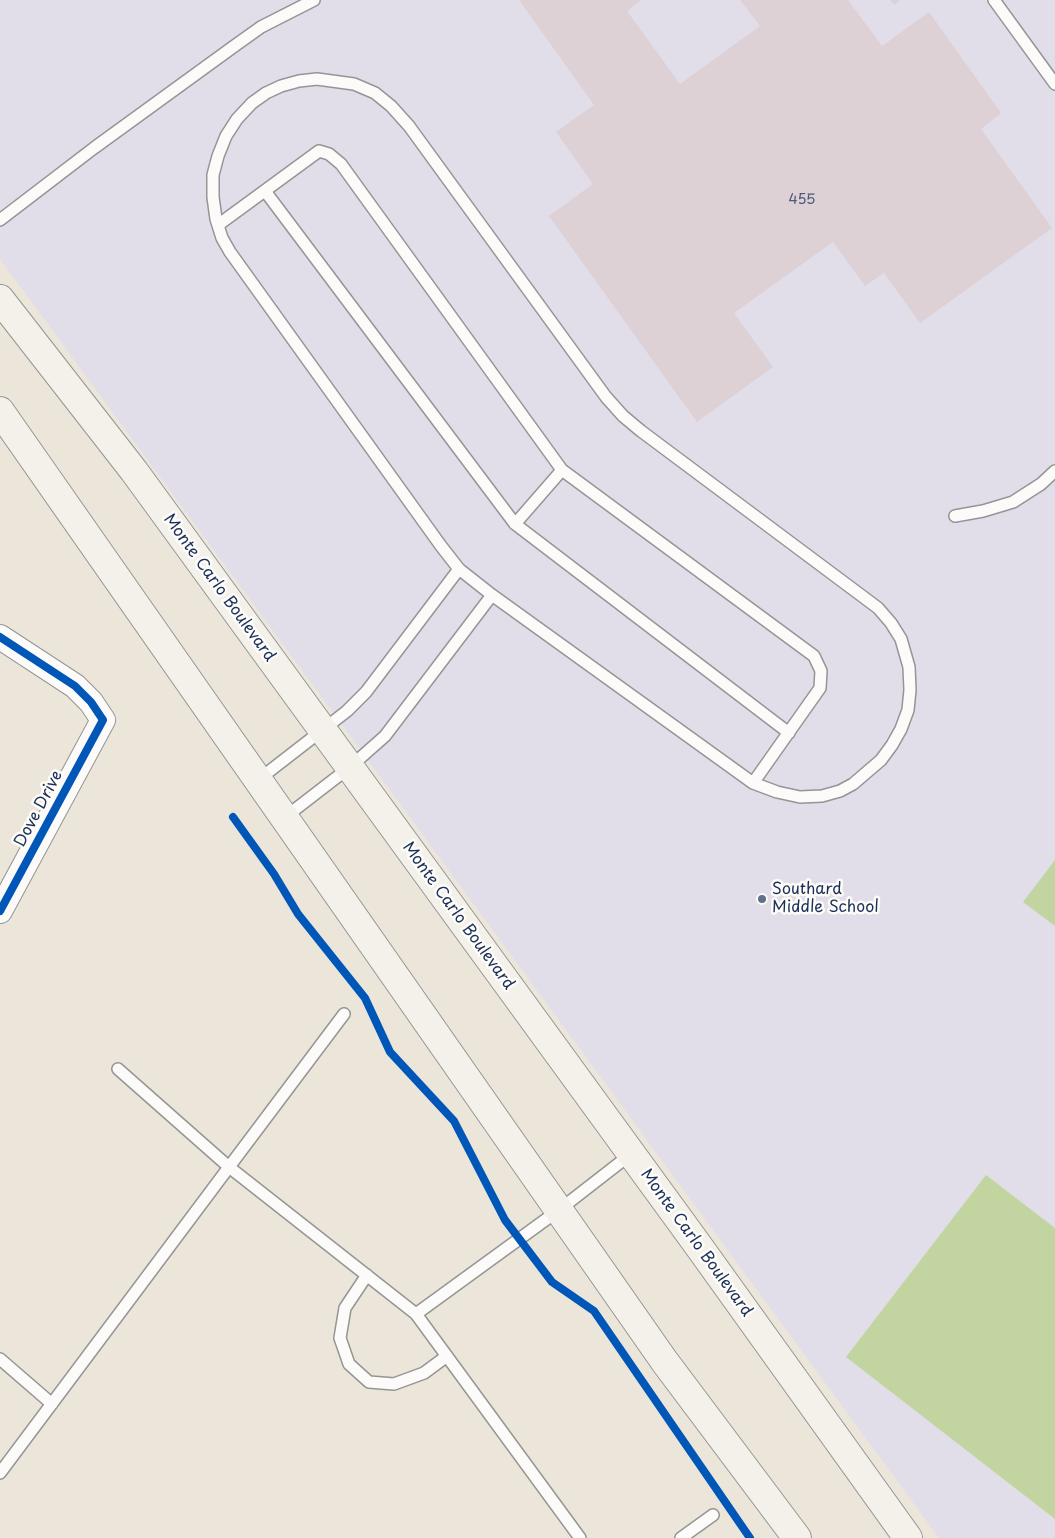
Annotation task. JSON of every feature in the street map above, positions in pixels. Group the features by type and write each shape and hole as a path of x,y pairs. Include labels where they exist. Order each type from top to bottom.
{"main road":[{"name":"Monte Carlo Boulevard","path":"0,299 134,471 908,1538"},
{"path":"0,411 665,1362 797,1538"}],"street":[{"name":"Dove Drive","path":"0,637 75,686 92,702 103,720 0,911"}],"lane":[{"path":"0,220 94,148 233,47 262,27 314,0"},
{"path":"994,0 1055,84"},
{"path":"317,79 354,84 375,93 392,106 409,126 606,397 623,416 878,608 892,623 901,639 909,667 910,690 908,710 901,729 881,760 853,784 840,791 822,796 800,797 752,784 492,595 460,569 441,546 230,252 222,238 218,225 213,198 213,175 218,156 226,136 237,119 266,93 282,86 317,79"},
{"path":"218,225 318,151 328,154 341,164 562,470 814,656 821,671 820,688 752,784"},
{"path":"265,191 515,524 789,733"},
{"path":"515,524 562,470"},
{"path":"955,516 983,512 1013,502 1042,484 1055,471"},
{"path":"258,780 347,711 366,692 460,569"},
{"path":"284,818 350,767 385,736 492,595"},
{"path":"0,1473 344,1014"},
{"path":"118,1070 229,1167 416,1314 580,1538"},
{"path":"416,1314 559,1210 631,1154"},
{"path":"367,1275 344,1308 340,1338 349,1364 369,1382 394,1384 424,1373 447,1356"},
{"path":"0,1359 52,1404"},
{"path":"681,1538 713,1515"}],"shaded area":[{"name":"Southard Middle School","path":"0,0 1055,0 1055,1538 939,1538 0,259"}],"green space":[{"path":"1055,860 1055,926 1023,902"},
{"path":"986,1175 1055,1228 1055,1519 846,1357"}],"building":[{"path":"519,0 641,0 627,11 680,84 760,26 740,0 848,0 882,46 929,12 1001,113 981,129 1052,228 920,323 884,273 865,286 833,242 734,313 773,367 697,422 549,216 593,184 556,132 594,105"},
{"path":"890,0 900,0 894,5"}],"cycle path":[{"path":"0,637 75,686 91,702 103,720 0,911"},
{"path":"233,817 274,874 298,914 365,998 390,1052 454,1121 505,1220 552,1282 594,1311 750,1538"}],"place":[{"name":"Southard Middle School","path":"762,899"}]}
